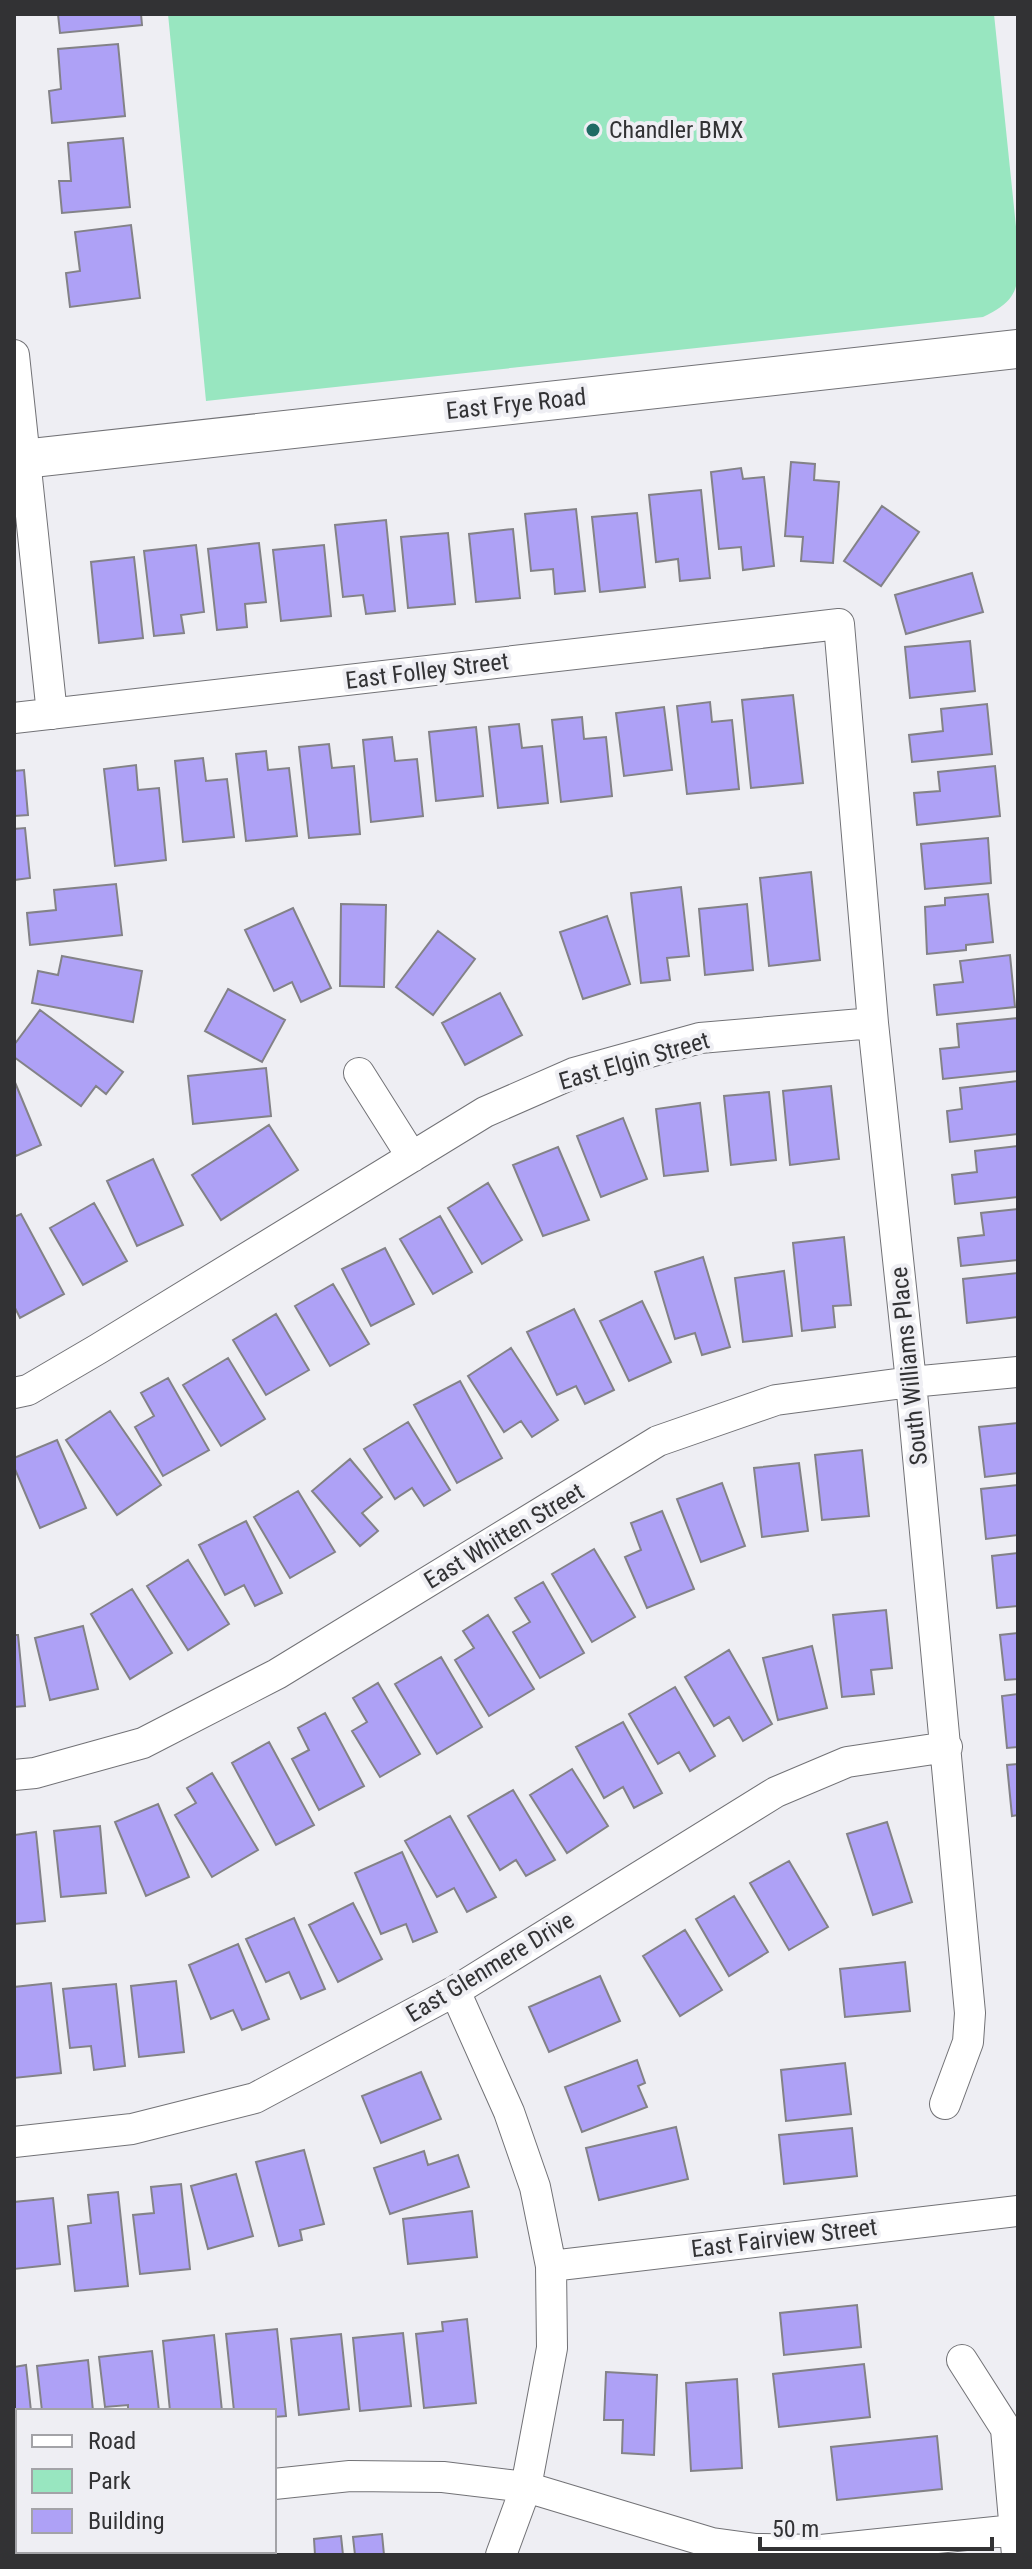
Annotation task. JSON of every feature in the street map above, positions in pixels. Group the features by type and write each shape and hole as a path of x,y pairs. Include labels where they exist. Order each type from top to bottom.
{"street":[{"name":"East Frye Road","path":"19,459 1018,349"},
{"path":"14,355 19,459 52,714"},
{"name":"East Folley Street","path":"14,718 839,624"},
{"name":"South Williams Place","path":"839,624 873,1023 947,1747 970,2013 968,2042 945,2104"},
{"name":"East Elgin Street","path":"14,1393 28,1390 98,1349 485,1112 574,1073 700,1038 873,1023"},
{"path":"359,1073 412,1157"},
{"name":"East Whitten Street","path":"14,1775 35,1773 143,1743 277,1674 658,1441 776,1400 1018,1372"},
{"name":"East Glenmere Drive","path":"14,2142 132,2129 255,2098 455,1991 776,1792 847,1762 947,1747"},
{"path":"455,1991 509,2112 535,2187 551,2266 552,2348 526,2487 501,2555"},
{"name":"East Fairview Street","path":"551,2266 1018,2211"},
{"path":"276,2484 366,2476 443,2477 526,2487 712,2543 756,2549 821,2550 1016,2542 1006,2429 962,2360"}],"green space":[{"name":"Chandler BMX","path":"168,14 994,14 1018,246 1015,289 1005,304 983,317 206,401"}],"building":[{"path":"58,14 141,14 142,25 60,33"},
{"path":"118,44 125,116 52,123 49,91 61,89 58,49"},
{"path":"123,138 130,207 62,213 59,181 71,181 68,143"},
{"path":"131,225 140,298 70,307 66,273 80,271 75,232"},
{"path":"791,462 815,464 814,480 839,482 833,563 801,561 803,537 785,536"},
{"path":"741,468 743,479 764,477 774,566 743,570 741,547 719,549 711,472"},
{"path":"701,490 710,578 680,581 678,559 656,562 649,495"},
{"path":"882,506 919,532 881,586 844,561"},
{"path":"576,509 585,591 555,594 553,569 531,571 525,514"},
{"path":"637,513 645,587 600,592 592,517"},
{"path":"386,520 395,611 366,614 363,595 343,597 335,525"},
{"path":"513,529 520,598 476,602 469,534"},
{"path":"448,533 455,604 408,608 401,537"},
{"path":"259,543 266,602 245,604 247,627 217,630 208,549"},
{"path":"196,545 204,612 181,615 184,633 154,636 144,551"},
{"path":"324,545 331,616 281,621 273,550"},
{"path":"134,557 143,638 99,643 91,562"},
{"path":"972,573 983,612 906,634 895,595"},
{"path":"970,641 975,691 910,698 905,647"},
{"path":"793,695 803,783 751,788 742,700"},
{"path":"710,702 712,722 732,720 739,789 687,794 677,706"},
{"path":"987,704 992,754 912,762 909,735 943,731 941,709"},
{"path":"664,707 672,770 624,776 616,713"},
{"path":"582,717 584,739 606,737 612,796 561,802 552,720"},
{"path":"519,724 522,748 542,746 548,803 498,808 489,727"},
{"path":"476,727 483,796 436,801 429,732"},
{"path":"392,737 395,761 417,759 423,816 371,822 363,740"},
{"path":"329,744 332,768 354,766 360,834 309,838 299,747"},
{"path":"266,751 268,770 289,768 297,836 246,841 236,754"},
{"path":"203,758 206,781 227,779 234,837 183,842 175,761"},
{"path":"136,765 138,790 159,788 166,860 115,866 104,769"},
{"path":"995,766 1000,816 917,825 914,793 940,791 938,772"},
{"path":"24,770 28,815 14,816 14,771"},
{"path":"25,828 30,878 14,880 14,829"},
{"path":"988,838 991,883 925,889 921,844"},
{"path":"811,872 820,960 769,966 760,878"},
{"path":"116,884 122,935 30,945 27,913 56,910 54,890"},
{"path":"681,887 689,956 667,958 670,980 641,983 631,893"},
{"path":"988,894 993,942 966,945 966,950 927,954 925,907 945,905 945,898"},
{"path":"341,904 386,905 384,987 340,986"},
{"path":"747,904 753,970 705,975 699,909"},
{"path":"293,908 331,988 301,1002 292,982 274,991 245,930"},
{"path":"607,916 630,984 583,999 560,932"},
{"path":"438,931 475,959 433,1015 396,987"},
{"path":"1010,955 1015,1007 937,1015 934,985 963,982 960,961"},
{"path":"62,956 142,971 133,1022 32,1003 38,971 58,975"},
{"path":"228,989 285,1020 262,1062 205,1031"},
{"path":"500,993 522,1035 465,1065 442,1023"},
{"path":"40,1010 123,1072 106,1094 96,1086 81,1106 14,1057 14,1045"},
{"path":"1018,1018 1018,1071 943,1079 940,1049 959,1047 957,1024"},
{"path":"266,1068 271,1116 193,1124 188,1076"},
{"path":"14,1080 41,1145 16,1156 14,1151"},
{"path":"1018,1081 1018,1134 950,1142 947,1111 962,1109 960,1088"},
{"path":"831,1086 839,1159 790,1165 783,1091"},
{"path":"769,1092 776,1160 731,1165 724,1096"},
{"path":"700,1103 708,1171 664,1176 656,1109"},
{"path":"623,1118 647,1179 601,1197 577,1136"},
{"path":"269,1125 298,1170 221,1220 192,1175"},
{"path":"1018,1146 1018,1197 955,1204 952,1175 977,1172 975,1151"},
{"path":"558,1147 589,1220 543,1236 513,1165"},
{"path":"153,1159 183,1225 137,1246 107,1181"},
{"path":"488,1183 522,1240 482,1264 448,1208"},
{"path":"94,1203 127,1261 83,1285 50,1228"},
{"path":"1018,1209 1018,1260 961,1266 958,1238 984,1235 981,1213"},
{"path":"21,1214 64,1294 20,1318 14,1306 14,1217"},
{"path":"440,1216 472,1272 433,1294 400,1239"},
{"path":"844,1237 851,1305 833,1306 835,1327 802,1331 793,1243"},
{"path":"385,1248 414,1304 371,1326 342,1269"},
{"path":"703,1257 730,1347 702,1355 695,1333 675,1339 655,1272"},
{"path":"784,1271 792,1336 743,1342 735,1278"},
{"path":"1018,1273 1018,1317 967,1323 963,1279"},
{"path":"333,1284 369,1344 330,1366 295,1306"},
{"path":"642,1301 671,1362 629,1381 600,1321"},
{"path":"574,1309 614,1390 585,1404 576,1386 557,1395 527,1332"},
{"path":"276,1314 309,1370 266,1395 233,1340"},
{"path":"511,1348 558,1420 532,1437 521,1421 504,1432 468,1376"},
{"path":"228,1358 265,1419 221,1446 183,1385"},
{"path":"168,1378 209,1450 163,1476 135,1427 154,1416 141,1393"},
{"path":"460,1381 502,1458 457,1483 414,1405"},
{"path":"110,1411 161,1485 117,1515 66,1440"},
{"path":"408,1422 450,1490 424,1506 412,1488 395,1499 364,1449"},
{"path":"1018,1423 1018,1473 985,1477 979,1427"},
{"path":"57,1440 86,1508 40,1528 14,1467 14,1458"},
{"path":"862,1450 869,1516 822,1520 815,1455"},
{"path":"350,1459 382,1497 362,1513 378,1531 360,1546 312,1491"},
{"path":"799,1463 808,1531 762,1537 754,1468"},
{"path":"722,1483 745,1546 701,1562 677,1499"},
{"path":"1018,1485 1018,1535 986,1539 981,1489"},
{"path":"298,1491 335,1552 290,1578 254,1517"},
{"path":"662,1511 694,1589 647,1608 625,1557 641,1550 631,1523"},
{"path":"246,1521 282,1593 255,1606 244,1585 225,1595 199,1545"},
{"path":"594,1549 635,1617 592,1642 552,1574"},
{"path":"1018,1553 1018,1606 997,1608 992,1556"},
{"path":"188,1560 229,1624 188,1650 147,1586"},
{"path":"543,1582 584,1653 540,1678 513,1632 530,1622 515,1598"},
{"path":"132,1589 172,1653 130,1679 91,1614"},
{"path":"886,1610 892,1668 871,1670 874,1694 842,1697 833,1615"},
{"path":"488,1615 534,1689 489,1716 455,1660 474,1648 463,1631"},
{"path":"83,1626 98,1689 50,1700 35,1638"},
{"path":"1018,1633 1018,1679 1005,1680 1000,1635"},
{"path":"14,1635 18,1635 25,1706 14,1707"},
{"path":"812,1646 827,1708 778,1720 763,1658"},
{"path":"729,1650 772,1724 743,1741 729,1717 714,1726 685,1677"},
{"path":"441,1657 482,1727 437,1754 395,1684"},
{"path":"378,1683 420,1754 380,1777 352,1731 367,1722 353,1698"},
{"path":"675,1687 715,1756 690,1771 679,1752 658,1764 629,1714"},
{"path":"1018,1694 1018,1747 1007,1748 1002,1696"},
{"path":"325,1713 364,1786 319,1810 292,1759 309,1750 298,1728"},
{"path":"623,1722 662,1793 634,1808 623,1787 604,1798 576,1747"},
{"path":"269,1742 314,1825 276,1845 232,1763"},
{"path":"1018,1764 1018,1815 1012,1816 1007,1765"},
{"path":"572,1769 608,1826 567,1853 530,1795"},
{"path":"212,1773 258,1850 212,1877 175,1815 196,1803 187,1788"},
{"path":"513,1790 555,1860 526,1876 516,1860 500,1870 468,1816"},
{"path":"158,1804 189,1877 146,1896 115,1822"},
{"path":"450,1816 496,1897 467,1912 454,1888 437,1897 405,1841"},
{"path":"887,1822 912,1902 873,1915 847,1834"},
{"path":"100,1826 106,1893 61,1897 54,1831"},
{"path":"36,1832 45,1921 14,1924 14,1835"},
{"path":"402,1852 437,1932 413,1942 406,1924 381,1934 355,1873"},
{"path":"789,1861 828,1927 789,1950 750,1883"},
{"path":"734,1896 768,1952 729,1976 696,1919"},
{"path":"353,1903 382,1959 338,1982 309,1925"},
{"path":"294,1918 325,1989 301,1999 289,1972 266,1982 246,1939"},
{"path":"685,1930 722,1990 680,2016 643,1956"},
{"path":"238,1944 269,2019 242,2030 233,2010 211,2019 189,1965"},
{"path":"905,1962 910,2011 845,2017 840,1969"},
{"path":"600,1976 620,2021 549,2052 529,2007"},
{"path":"176,1981 184,2052 139,2057 131,1986"},
{"path":"51,1983 61,2073 14,2078 14,1987"},
{"path":"116,1984 125,2066 94,2070 91,2046 70,2048 63,1989"},
{"path":"637,2060 645,2083 638,2086 647,2107 582,2132 565,2087"},
{"path":"845,2063 851,2114 786,2121 781,2070"},
{"path":"421,2072 441,2119 381,2143 362,2096"},
{"path":"676,2127 688,2179 599,2200 586,2148"},
{"path":"852,2128 857,2176 784,2184 779,2135"},
{"path":"304,2150 324,2224 300,2230 302,2240 279,2246 256,2162"},
{"path":"424,2151 428,2165 458,2155 469,2187 390,2214 374,2168"},
{"path":"236,2174 253,2236 208,2249 191,2186"},
{"path":"181,2184 190,2269 140,2274 133,2215 154,2213 151,2187"},
{"path":"118,2192 128,2286 75,2291 68,2226 91,2223 88,2195"},
{"path":"53,2198 60,2264 14,2269 14,2202"},
{"path":"472,2211 477,2257 408,2264 403,2219"},
{"path":"857,2305 861,2347 784,2355 780,2313"},
{"path":"467,2319 476,2403 424,2408 416,2334 443,2331 442,2322"},
{"path":"277,2329 286,2416 276,2417 276,2409 234,2409 226,2334"},
{"path":"403,2333 411,2406 360,2411 353,2338"},
{"path":"341,2334 349,2409 299,2415 291,2339"},
{"path":"214,2335 222,2409 170,2409 163,2341"},
{"path":"152,2351 159,2409 128,2409 128,2405 105,2407 99,2357"},
{"path":"88,2360 93,2409 42,2409 37,2366"},
{"path":"864,2364 870,2417 779,2427 773,2374"},
{"path":"26,2365 31,2409 16,2409 16,2444 14,2444 14,2367"},
{"path":"606,2372 657,2375 654,2455 622,2453 623,2420 604,2420"},
{"path":"737,2379 742,2468 691,2471 686,2383"},
{"path":"937,2436 942,2489 837,2500 831,2447"},
{"path":"382,2534 384,2555 355,2555 353,2537"},
{"path":"341,2536 343,2555 315,2555 314,2539"},
{"path":"228,2553 272,2555 229,2555"}],"place":[{"name":"Chandler BMX","path":"593,130"}]}
